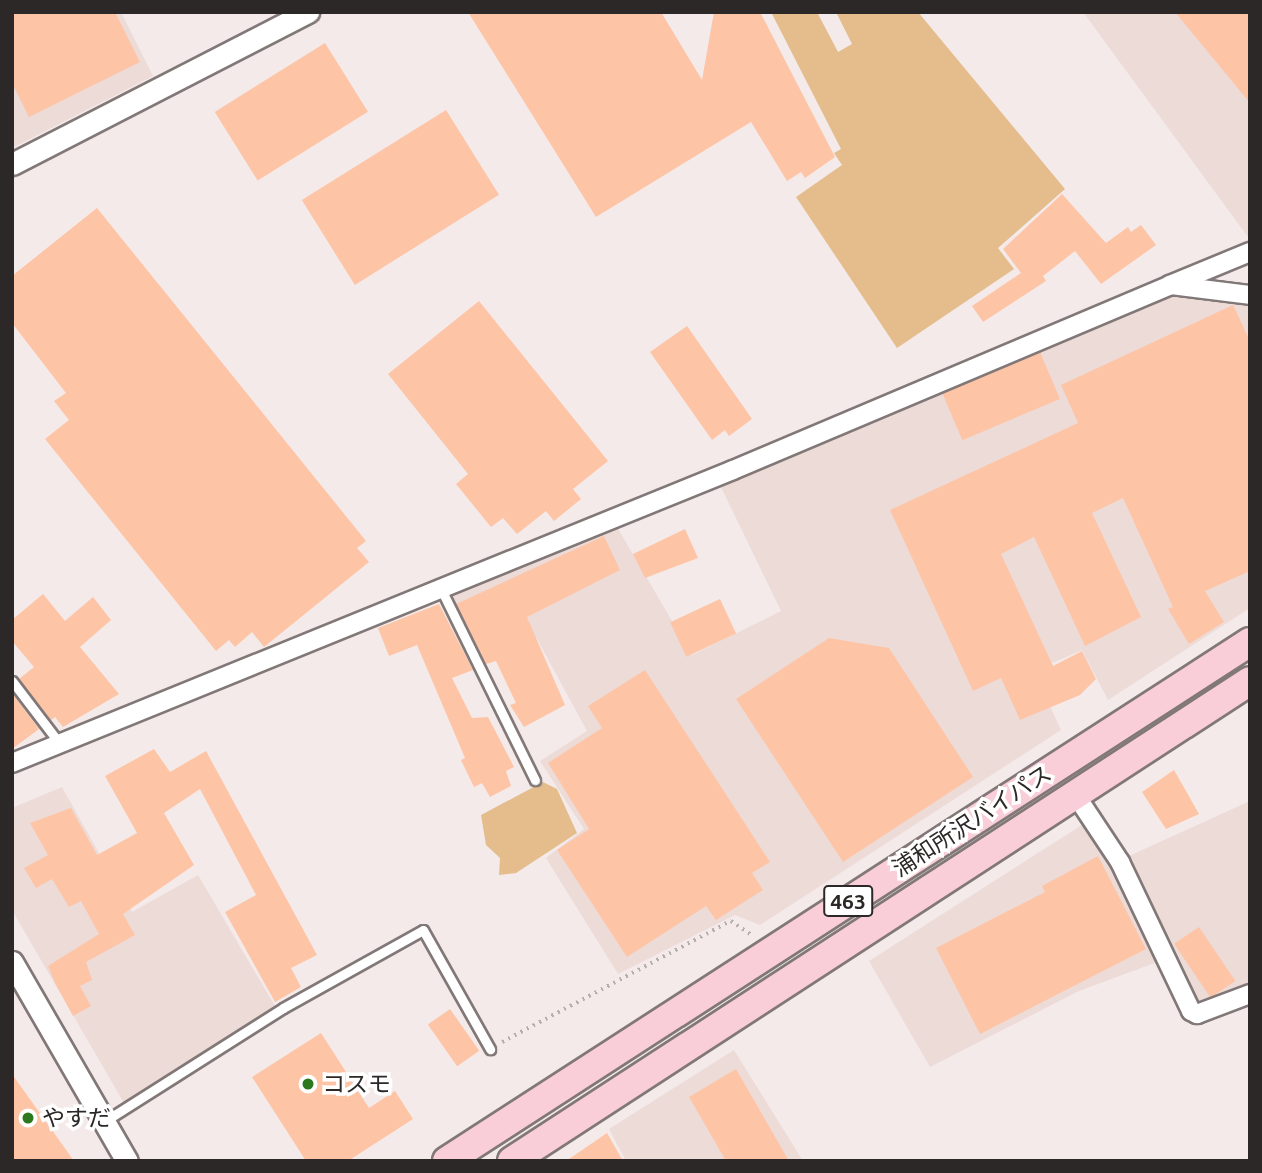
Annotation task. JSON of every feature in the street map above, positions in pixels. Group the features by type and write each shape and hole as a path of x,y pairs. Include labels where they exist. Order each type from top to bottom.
{"highway":[{"name":"浦和所沢バイパス","path":"447,1161 1250,642"},
{"name":"浦和所沢バイパス","path":"512,1161 1250,681"}],"street":[{"path":"12,164 308,12"},
{"path":"12,764 441,589 1250,252"},
{"path":"1170,285 1250,295"},
{"path":"1075,794 1120,862 1191,1011 1197,1014 1250,994"},
{"path":"12,962 127,1161"}],"lane":[{"path":"441,589 535,780"},
{"path":"12,681 60,744"},
{"path":"104,1121 283,1008 423,930 490,1048"}],"path":[{"path":"490,1048 731,921 743,925 768,954"}],"shaded area":[{"path":"12,12 121,12 153,76 12,148"},
{"path":"771,12 817,12 838,52 852,44 836,12 918,12 1065,189 998,248 1014,269 897,348 796,197 842,165 834,153 841,149"},
{"path":"1083,12 1250,12 1250,236 1248,237"},
{"path":"1171,294 1250,304 1250,608 1108,700 1082,650 1034,671 1061,730 760,925 735,915 618,974 546,858 584,829 540,761 587,731 537,639 482,664 453,598 457,589 614,522 692,655 781,611 720,485"},
{"path":"543,782 557,789 577,833 516,873 499,875 500,858 486,845 481,815"},
{"path":"62,787 132,912 198,875 275,1006 124,1103 12,910 12,808"},
{"path":"1250,801 1250,987 1203,1005 1195,1001 1129,856"},
{"path":"1085,823 1114,864 1160,961 1079,991 930,1067 869,961"},
{"path":"734,1050 803,1161 626,1161 609,1129"}],"building":[{"path":"12,12 115,12 140,62 29,117 12,83"},
{"path":"468,12 661,12 702,80 714,12 760,12 835,157 805,178 801,172 787,181 751,122 596,217"},
{"path":"1175,12 1250,12 1250,103"},
{"path":"325,43 368,112 258,181 215,112"},
{"path":"446,110 499,195 355,285 302,200"},
{"path":"1062,194 1106,243 1128,227 1131,232 1141,225 1156,245 1101,284 1075,251 1043,276 1046,281 983,322 972,306 1021,273 1003,249"},
{"path":"97,208 366,541 357,548 369,562 264,647 252,632 235,647 229,640 216,651 45,439 69,420 54,401 66,393 12,323 12,276"},
{"path":"479,301 608,461 573,489 581,499 554,521 546,511 517,534 503,518 491,527 456,484 468,474 388,374"},
{"path":"1233,305 1250,341 1250,571 1205,591 1224,622 1189,644 1168,609 1173,607 1123,498 1092,513 1141,617 1085,646 1034,537 1001,554 1053,666 1082,651 1096,679 1080,695 1020,720 1001,678 973,691 890,510 1078,423 1061,385"},
{"path":"687,326 752,419 729,436 725,430 712,440 650,352"},
{"path":"1040,352 1060,399 962,440 942,393"},
{"path":"685,529 698,558 645,578 633,554"},
{"path":"604,536 620,570 527,617 565,705 524,727 510,705 516,703 496,661 486,664 456,604"},
{"path":"43,594 65,621 93,597 111,620 80,647 119,694 63,727 55,717 51,720 19,679 34,667 12,641 12,620"},
{"path":"720,599 736,633 686,657 670,622"},
{"path":"439,604 473,670 452,678 472,718 488,717 514,767 506,771 511,786 490,797 482,783 474,787 461,760 465,758 417,645 389,656 378,628"},
{"path":"829,638 889,648 973,777 843,862 736,699"},
{"path":"645,670 770,862 752,873 763,890 716,920 706,906 627,957 557,850 589,829 548,763 602,728 588,706"},
{"path":"12,693 39,729 12,749"},
{"path":"154,749 170,772 206,751 317,955 291,968 301,987 275,1002 225,912 256,895 200,789 164,813 194,865 123,914 135,935 86,962 92,980 80,986 91,1006 73,1016 55,983 48,966 99,934 81,901 69,907 52,879 36,888 24,868 48,855 30,823 71,808 97,855 137,833 105,776"},
{"path":"1174,770 1199,814 1166,829 1142,792"},
{"path":"1098,856 1146,949 980,1034 936,948 1045,892 1042,886"},
{"path":"1199,927 1235,981 1210,998 1174,944"},
{"path":"450,1009 479,1051 457,1066 428,1024"},
{"path":"321,1033 369,1108 395,1091 413,1119 348,1161 306,1161 252,1077"},
{"path":"736,1069 789,1161 726,1161 689,1097"},
{"name":"やすだ","path":"12,1074 74,1161 12,1161"},
{"path":"607,1133 623,1161 566,1161"}],"place":[{"name":"コスモ","path":"308,1084"},
{"name":"やすだ","path":"28,1118"}]}
